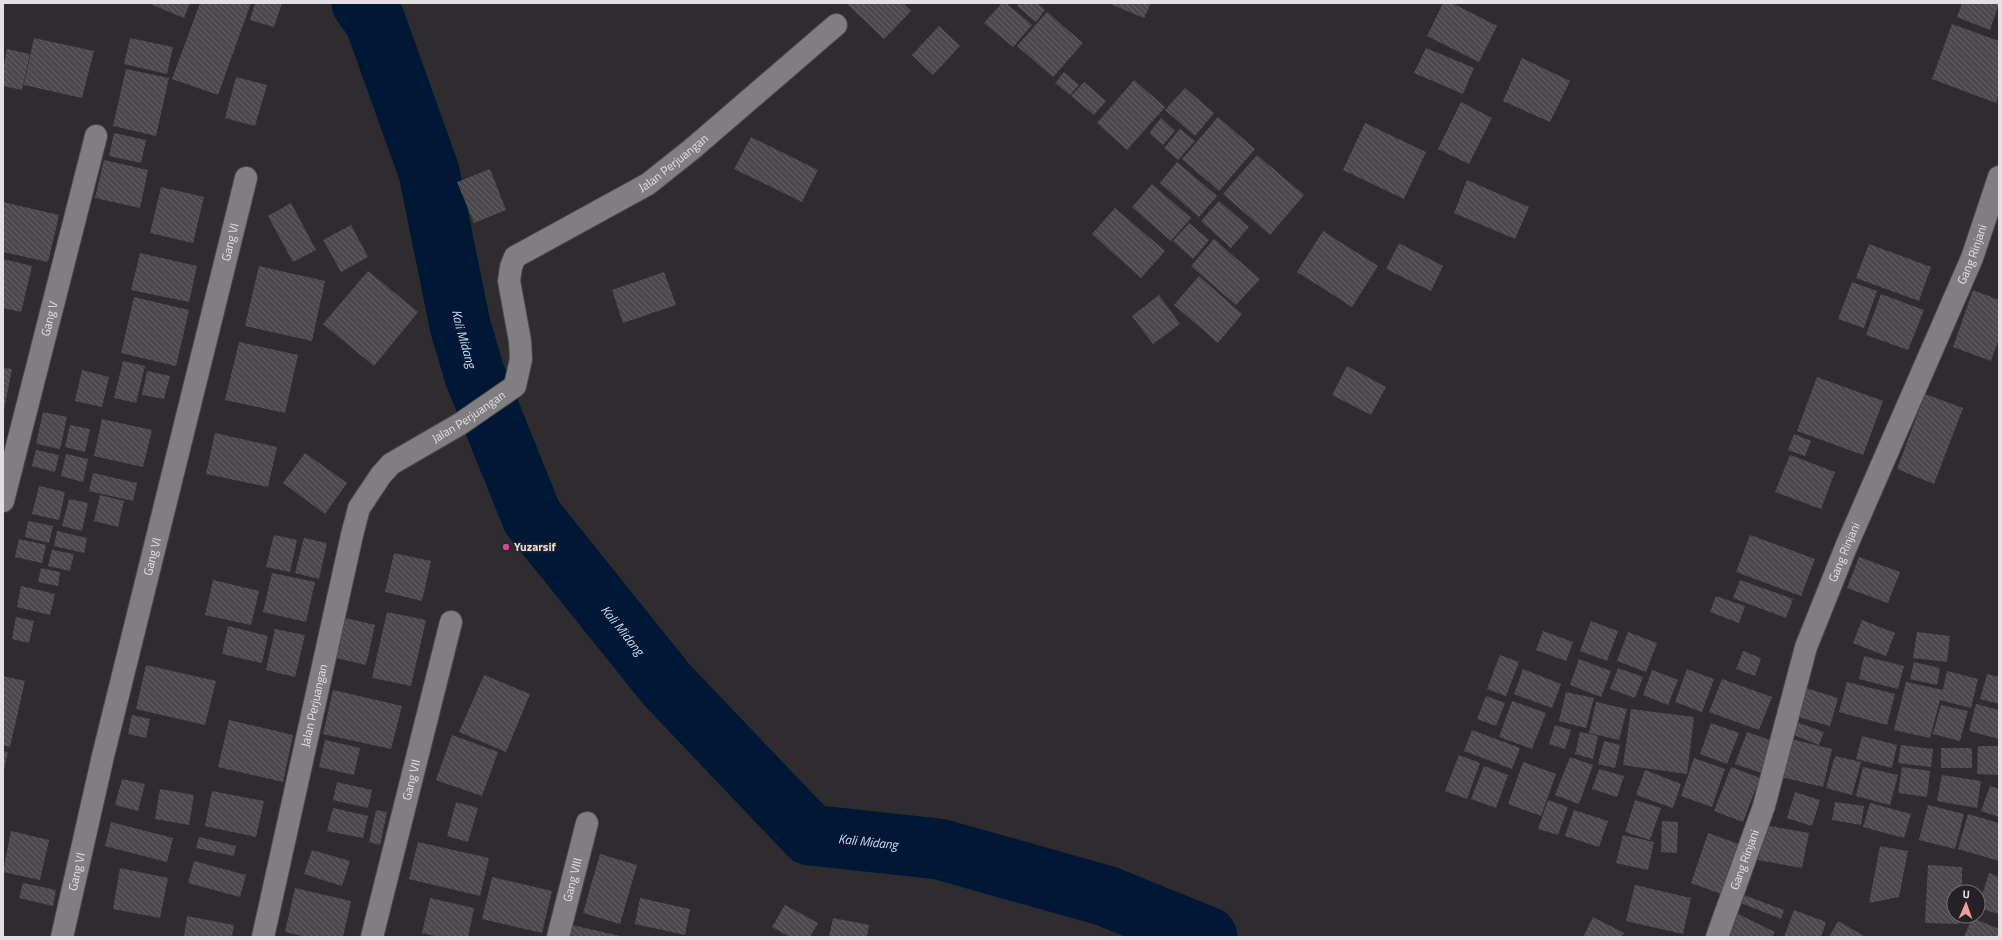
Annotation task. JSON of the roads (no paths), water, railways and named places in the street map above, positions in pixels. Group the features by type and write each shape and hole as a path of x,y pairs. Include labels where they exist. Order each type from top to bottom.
{"street":[{"name":"Jalan Perjuangan","path":"263,937 359,508 381,475 391,464 460,424 515,386 521,359 520,341 509,281 511,267 515,257 648,184 692,149 836,25"},
{"name":"Gang V","path":"3,501 96,136"},
{"name":"Gang Rinjani","path":"1716,937 1764,806 1806,647 1846,547 1972,258 1999,177"},
{"name":"Gang VI","path":"62,937 103,756 246,178"},
{"name":"Gang VII","path":"372,937 451,622"},
{"name":"Gang VIII","path":"558,937 587,823"}],"waterway":[{"name":"Kali Midang","path":"362,3 375,21 429,172 460,325 474,373 532,517 667,685 810,835 939,849 1106,896 1207,937"}],"place":[{"name":"Yuzarsif","path":"506,547"}]}
